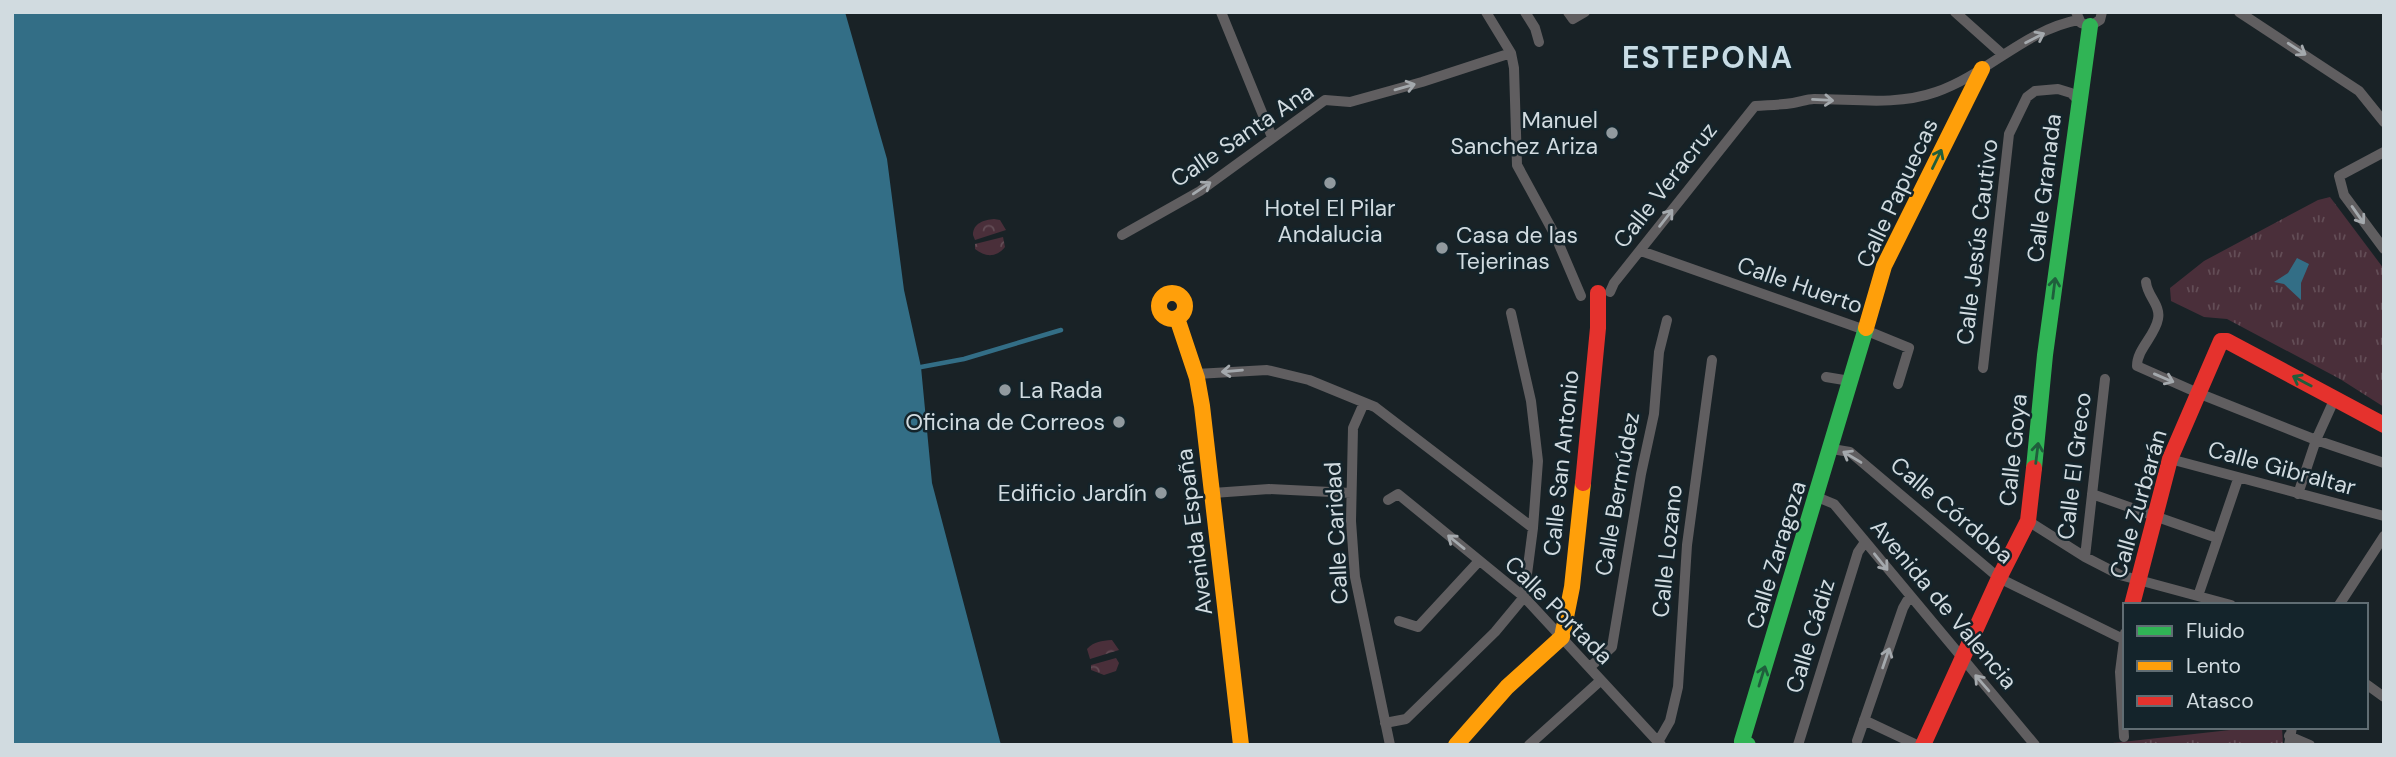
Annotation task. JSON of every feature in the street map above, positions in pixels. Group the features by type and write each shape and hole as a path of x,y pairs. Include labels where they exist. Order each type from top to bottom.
{"street":[{"path":"1221,12 1272,137"},
{"path":"1486,12 1511,53 1514,68 1517,165 1555,235 1581,296"},
{"path":"1525,12 1535,28 1539,42"},
{"path":"1570,16 1584,12"},
{"path":"1955,12 2002,54"},
{"path":"1982,69 2002,54 2061,25 2082,20 2100,20 2102,12"},
{"path":"2239,12 2360,91 2384,122"},
{"name":"Calle Granada","path":"2045,355 2078,100 2082,20"},
{"name":"Calle Santa Ana","path":"1122,234 1200,191 1325,100 1350,102 1511,53"},
{"name":"Calle Veracruz","path":"1604,292 1641,250 1755,106 1810,99 1875,102 1897,100 1934,93 1982,69"},
{"name":"Calle Papuecas","path":"1850,381 1884,266 1982,69"},
{"name":"Calle Jesús Cautivo","path":"1983,368 2009,134 2027,97 2035,91 2058,89 2071,93 2078,100"},
{"path":"2384,152 2339,176 2344,195 2384,249"},
{"name":"Calle Huerto","path":"1641,250 1909,348 1898,384"},
{"path":"2147,282 2147,289 2158,308 2157,324 2138,357 2137,366 2316,440 2384,463"},
{"name":"Calle San Antonio","path":"1562,637 1572,587 1604,292"},
{"path":"1385,723 1406,719 1495,632 1524,597 1538,461 1531,401 1511,313"},
{"name":"Avenida España","path":"1177,318 1196,374 1213,493 1241,745"},
{"name":"Calle Bermúdez","path":"1590,667 1612,647 1645,451 1654,414 1659,352 1667,320"},
{"name":"Calle Zurbarán","path":"2132,603 2170,459 2220,343 2224,341 2335,398"},
{"name":"Calle Goya","path":"1923,745 2028,521 2038,448 2045,355"},
{"name":"Calle Lozano","path":"1659,743 1670,722 1678,687 1687,545 1712,360"},
{"path":"1196,374 1267,370 1309,380 1375,407 1533,528"},
{"path":"1826,377 1850,381"},
{"name":"Calle El Greco","path":"2085,557 2105,379"},
{"name":"Calle Zaragoza","path":"1745,743 1850,381"},
{"path":"2298,494 2316,440 2335,398 2384,425"},
{"name":"Calle Caridad","path":"1364,403 1353,428 1351,494 1355,577 1390,745"},
{"name":"Calle Córdoba","path":"1832,449 1850,452 1999,578 2123,636"},
{"name":"Calle Gibraltar","path":"2170,459 2384,516"},
{"path":"2198,596 2238,479"},
{"path":"1213,493 1269,489 1351,494"},
{"name":"Calle Portada","path":"1388,500 1398,494 1524,597 1659,743"},
{"path":"2092,494 2217,538"},
{"name":"Avenida de Valencia","path":"1817,497 1834,504 2035,745"},
{"path":"2028,521 2085,557 2120,575 2224,603"},
{"path":"2340,603 2384,536"},
{"name":"Calle Cádiz","path":"1798,745 1858,552 1865,542"},
{"path":"1399,621 1418,626 1479,561"},
{"path":"1857,741 1903,608 1907,601 1912,600"},
{"path":"1456,745 1507,687 1562,637"},
{"path":"2123,654 2123,704"},
{"path":"1529,745 1601,681"},
{"path":"2368,686 2384,698"},
{"path":"1864,720 1917,745"},
{"path":"2124,729 2124,737"},
{"path":"2290,736 2310,745"}],"green space":[{"path":"2330,197 2384,269 2384,407 2340,379 2227,319 2204,317 2171,301 2170,288 2204,261 2318,200"},
{"path":"994,219 1000,220 1006,230 975,240 973,231 977,225"},
{"path":"1003,237 1005,247 994,255 983,254 975,249 975,244"},
{"path":"1112,640 1119,650 1090,659 1087,649 1090,646"},
{"path":"1116,658 1119,663 1116,671 1104,675 1091,670 1091,665"},
{"path":"2239,729 2282,729 2283,745 2095,745"}],"water":[{"path":"12,12 845,12 887,159 904,290 921,367 932,483 1001,745 12,745"},
{"path":"2297,258 2309,264 2301,283 2301,300 2284,284 2274,282 2288,273"}],"waterway":[{"path":"921,367 964,359 1061,330"}],"traffic: fast":[{"path":"2034,468 2045,355 2090,26"},
{"path":"1748,745 1742,741 1866,328"}],"traffic: slow":[{"path":"1866,328 1884,266 1982,69"},
{"path":"1172,293 1181,297 1185,306 1181,315 1172,319 1163,315 1159,306 1163,297 1172,293"},
{"path":"1177,318 1197,378 1202,406 1241,745"},
{"path":"1456,745 1507,687 1562,637 1572,587 1583,483"}],"traffic: jam":[{"path":"1583,483 1598,328 1598,293"},
{"path":"2133,603 2170,459 2221,341 2227,341 2384,425"},
{"path":"1923,745 2028,521 2034,468"}],"place":[{"name":"Manuel Sanchez Ariza","path":"1612,133"},
{"name":"Hotel El Pilar Andalucia","path":"1330,183"},
{"name":"Casa de las Tejerinas","path":"1442,248"},
{"name":"La Rada","path":"1005,390"},
{"name":"Oficina de Correos","path":"1119,422"},
{"name":"Edificio Jardín","path":"1161,493"}],"district":[{"name":"ESTEPONA","path":"1708,58"}]}
